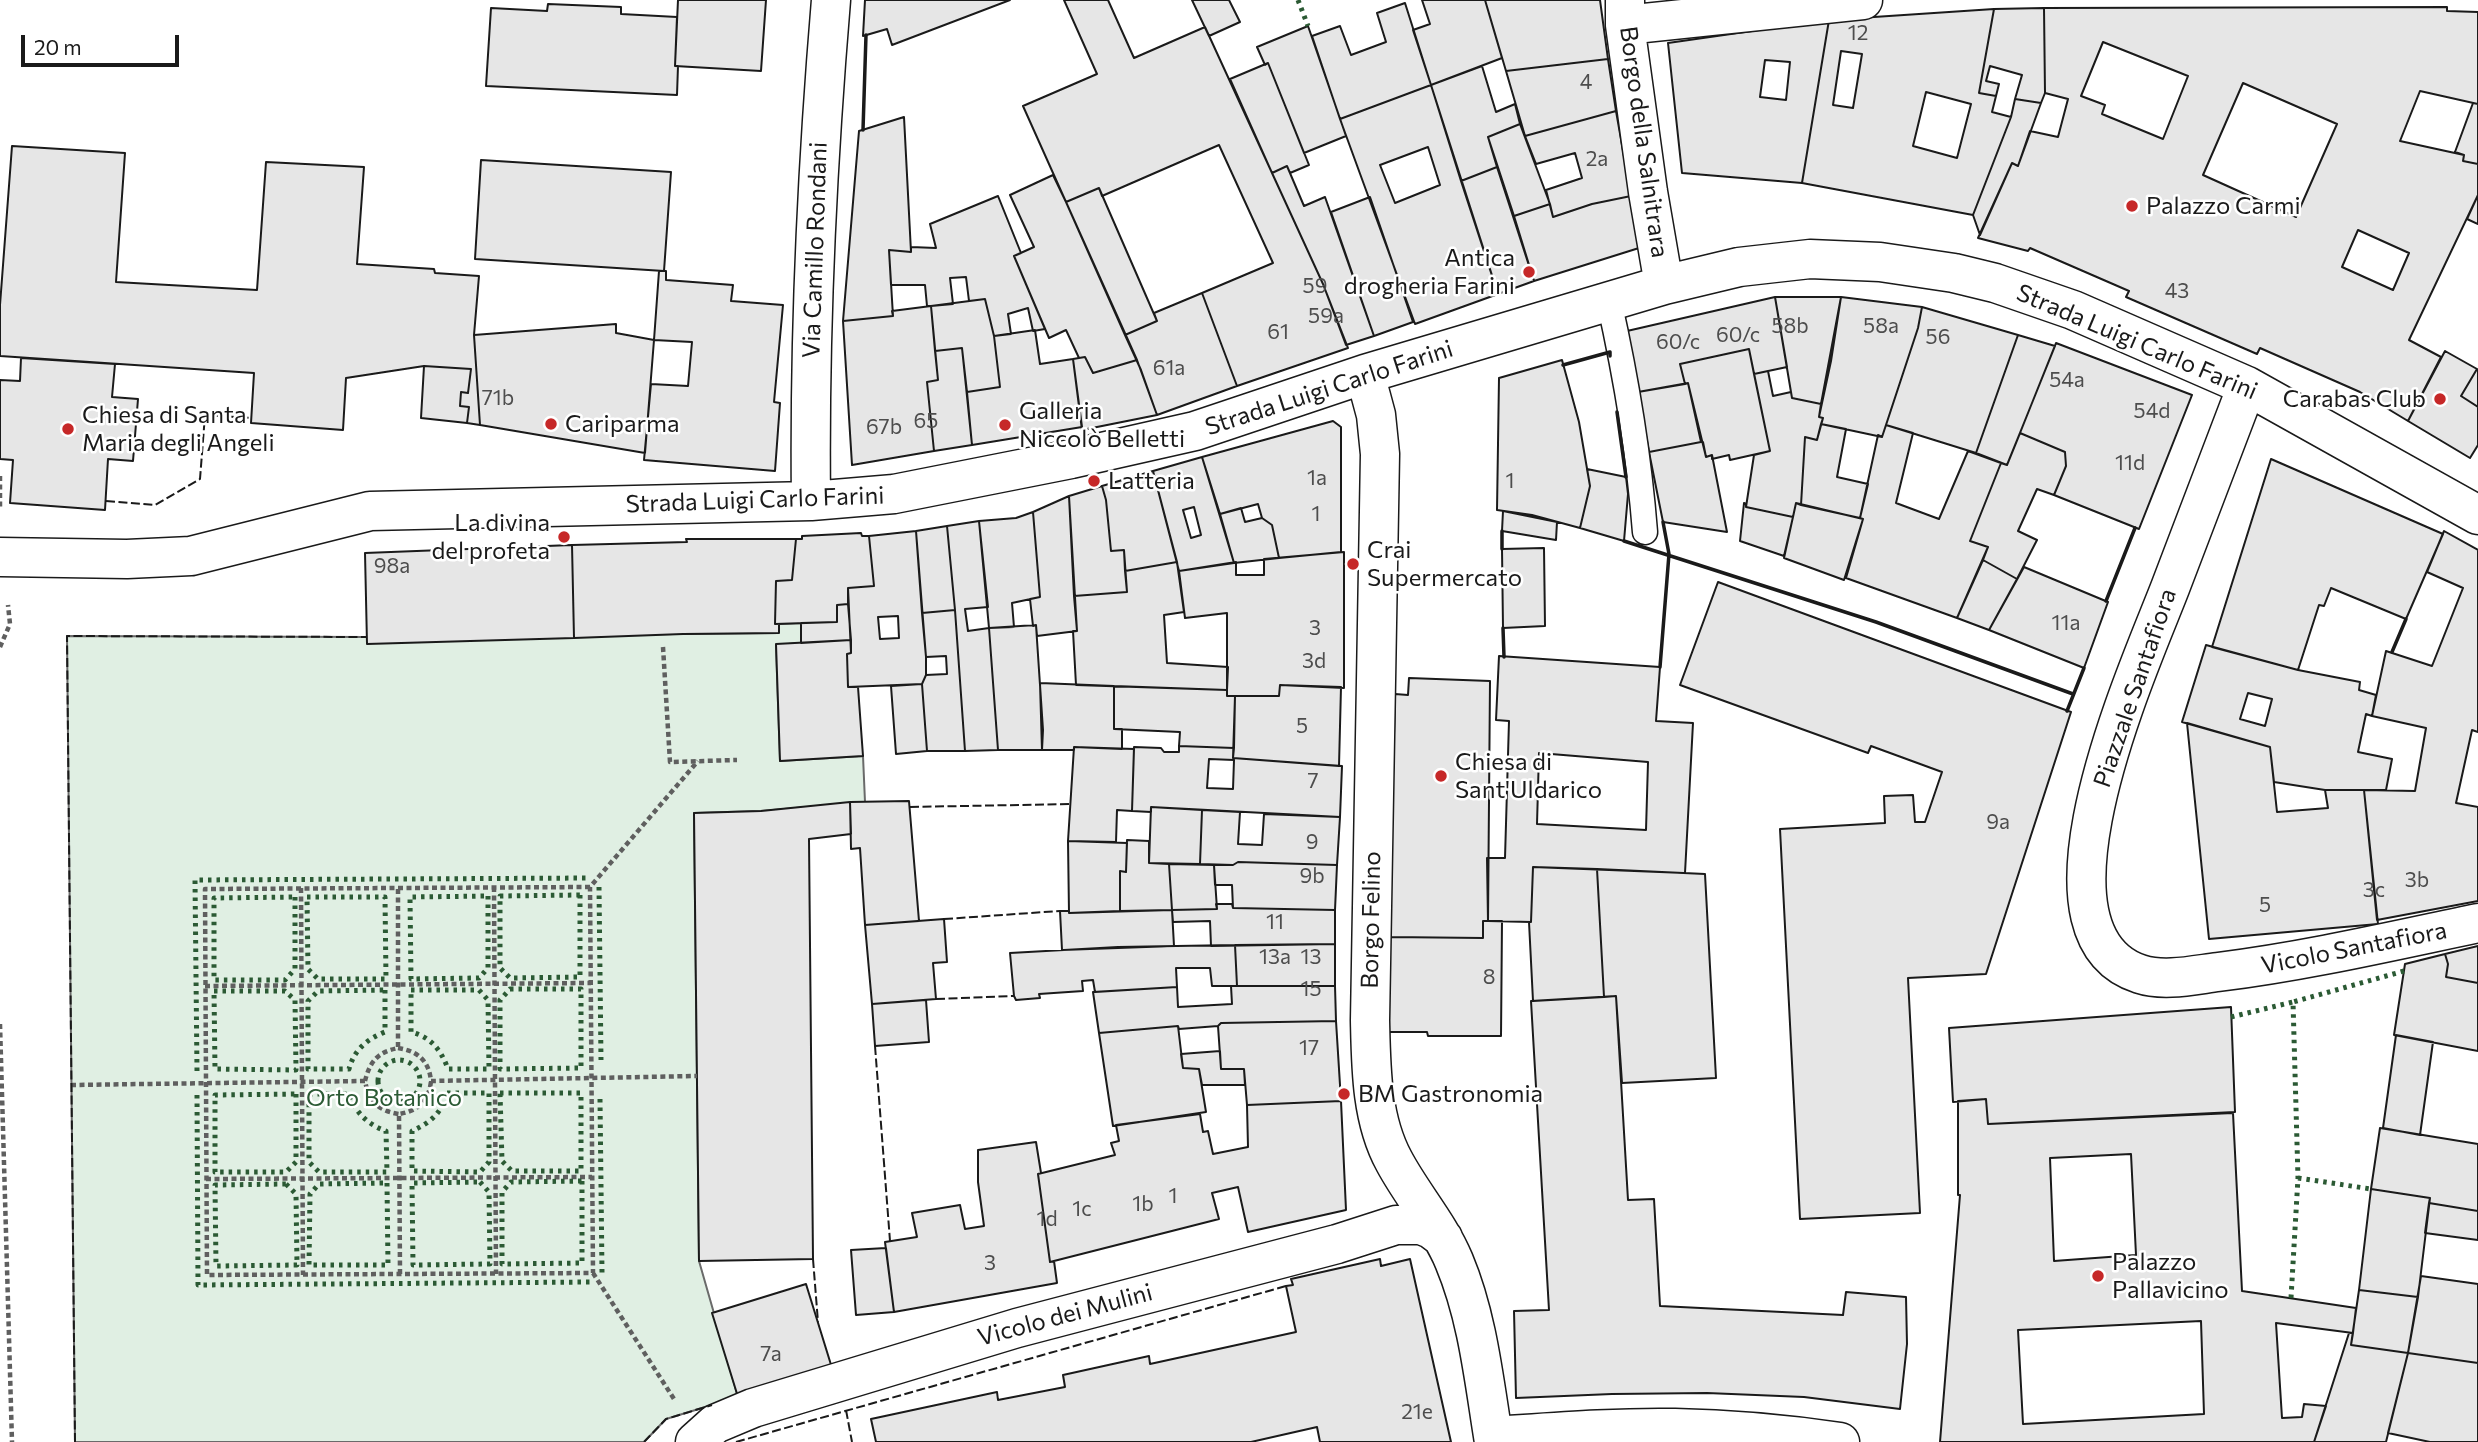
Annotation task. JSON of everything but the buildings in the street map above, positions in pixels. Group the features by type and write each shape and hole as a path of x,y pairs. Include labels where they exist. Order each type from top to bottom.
{"street":[{"name":"Via Camillo Rondani","path":"811,501 812,308 820,125 831,0"},
{"path":"1625,12 1863,0"},
{"name":"Borgo della Salnitrara","path":"1625,12 1648,192 1664,285"},
{"name":"Strada Luigi Carlo Farini","path":"0,557 127,559 191,556 370,511 811,501 894,494 1195,431 1365,374 1664,285 1739,267 1810,259 1880,262 1954,273 1995,283 2073,310 2247,386 2478,515"},
{"name":"Borgo Felino","path":"1365,374 1376,415 1380,453 1371,893 1371,1061 1374,1095 1392,1158 1443,1238 1471,1309 1494,1439"},
{"name":"Piazzale Santafiora","path":"2229,971 2160,977 2142,975 2121,966 2103,950 2092,928 2087,904 2086,876 2090,833 2098,794 2119,722 2247,386"},
{"name":"Vicolo Santafiora","path":"2229,971 2331,954 2478,923"},
{"name":"Vicolo dei Mulini","path":"699,1438 730,1416 753,1408 945,1348 1176,1284 1337,1244 1389,1227 1420,1225 1443,1238"},
{"path":"1494,1439 1573,1430 1675,1428 1764,1433 1840,1442"}],"lane":[{"path":"1609,301 1639,470 1645,532"}],"path":[{"path":"663,647 670,762 737,760"},
{"path":"698,761 590,887 593,1273 699,1438"},
{"path":"494,887 496,1274"},
{"path":"590,887 205,889 206,1179 207,1275 593,1273"},
{"path":"301,888 303,1275"},
{"path":"398,888 398,1048"},
{"path":"205,986 591,983"},
{"path":"0,1024 12,1442"},
{"path":"398,1048 408,1049 425,1061 432,1081 430,1091 418,1108 409,1113 398,1114 379,1108 372,1101 365,1081 371,1062 379,1054 398,1048"},
{"path":"432,1081 697,1076"},
{"path":"71,1084 365,1081"},
{"path":"398,1114 400,1274"},
{"path":"206,1179 592,1177"}],"green space":[{"name":"Orto Botanico","path":"801,623 801,643 776,645 780,761 863,756 865,802 761,811 694,813 699,1261 738,1397 666,1419 644,1442 75,1442 67,636 367,637 778,633 779,624"}],"hedge":[{"path":"1298,0 1308,26"},
{"path":"197,1071 195,880 590,878"},
{"path":"599,887 601,1060"},
{"path":"580,895 580,977 510,978 500,968 500,896 580,895"},
{"path":"488,896 488,968 479,978 411,979 410,897 488,896"},
{"path":"295,897 295,969 285,980 214,980 214,898 295,897"},
{"path":"307,897 385,897 386,979 318,979 308,969 307,897"},
{"path":"2291,1298 2298,1178 2293,1002 2404,971"},
{"path":"510,989 581,989 581,1068 500,1069 500,1000 510,989"},
{"path":"385,990 385,1032 362,1046 349,1069 308,1069 308,1001 318,991 385,990"},
{"path":"411,990 479,990 488,1000 489,1069 448,1069 434,1045 411,1032 411,990"},
{"path":"214,991 285,991 295,1000 296,1070 215,1069 214,991"},
{"path":"2231,1017 2293,1002"},
{"path":"399,1060 414,1066 420,1081 414,1096 399,1102 384,1096 378,1081 384,1066 399,1060"},
{"path":"447,1093 489,1093 489,1162 480,1172 412,1171 412,1131 434,1116 447,1093"},
{"path":"500,1093 581,1093 581,1171 512,1171 502,1161 500,1093"},
{"path":"296,1094 296,1162 286,1172 215,1172 215,1095 296,1094"},
{"path":"309,1094 349,1094 363,1117 386,1131 387,1172 319,1172 309,1162 309,1094"},
{"path":"197,1095 198,1285 592,1282"},
{"path":"600,1099 602,1273"},
{"path":"2298,1178 2371,1189"},
{"path":"582,1181 582,1263 502,1264 502,1192 511,1182 582,1181"},
{"path":"480,1182 489,1192 490,1264 413,1265 412,1183 480,1182"},
{"path":"387,1183 388,1265 309,1265 310,1194 319,1184 387,1183"},
{"path":"286,1184 296,1194 297,1265 216,1266 215,1185 286,1184"}],"fence":[{"path":"106,501 155,505 200,479 205,415 251,418"},
{"path":"75,1442 67,636 367,637"},
{"path":"910,807 1071,804"},
{"path":"944,919 1060,911"},
{"path":"936,999 1014,996"},
{"path":"875,1046 890,1241"},
{"path":"813,1259 818,1322"},
{"path":"736,1442 1286,1286"},
{"path":"644,1442 666,1419 712,1405"},
{"path":"846,1410 852,1442"}],"wall":[{"path":"863,130 866,35"},
{"path":"1563,365 1610,352 1610,356"},
{"path":"1617,412 1626,477"},
{"path":"1660,667 1669,554 1663,522"},
{"path":"2106,601 2135,528"},
{"path":"1502,531 1502,549"},
{"path":"1624,541 1876,622 2073,694"},
{"path":"2392,652 2406,619"},
{"path":"1503,628 1504,657"},
{"path":"2067,711 2084,668"}],"place":[{"name":"Palazzo Carmi","path":"2132,206"},
{"name":"Antica drogheria Farini","path":"1529,272"},
{"name":"Carabas Club","path":"2440,399"},
{"name":"Cariparma","path":"551,424"},
{"name":"Galleria Niccolò Belletti","path":"1005,425"},
{"name":"Chiesa di Santa Maria degli Angeli","path":"68,429"},
{"name":"Latteria","path":"1094,481"},
{"name":"La divina del profeta","path":"564,537"},
{"name":"Crai Supermercato","path":"1353,564"},
{"name":"Chiesa di Sant'Uldarico","path":"1441,776"},
{"name":"BM Gastronomia","path":"1344,1094"},
{"name":"Palazzo Pallavicino","path":"2098,1276"}]}
